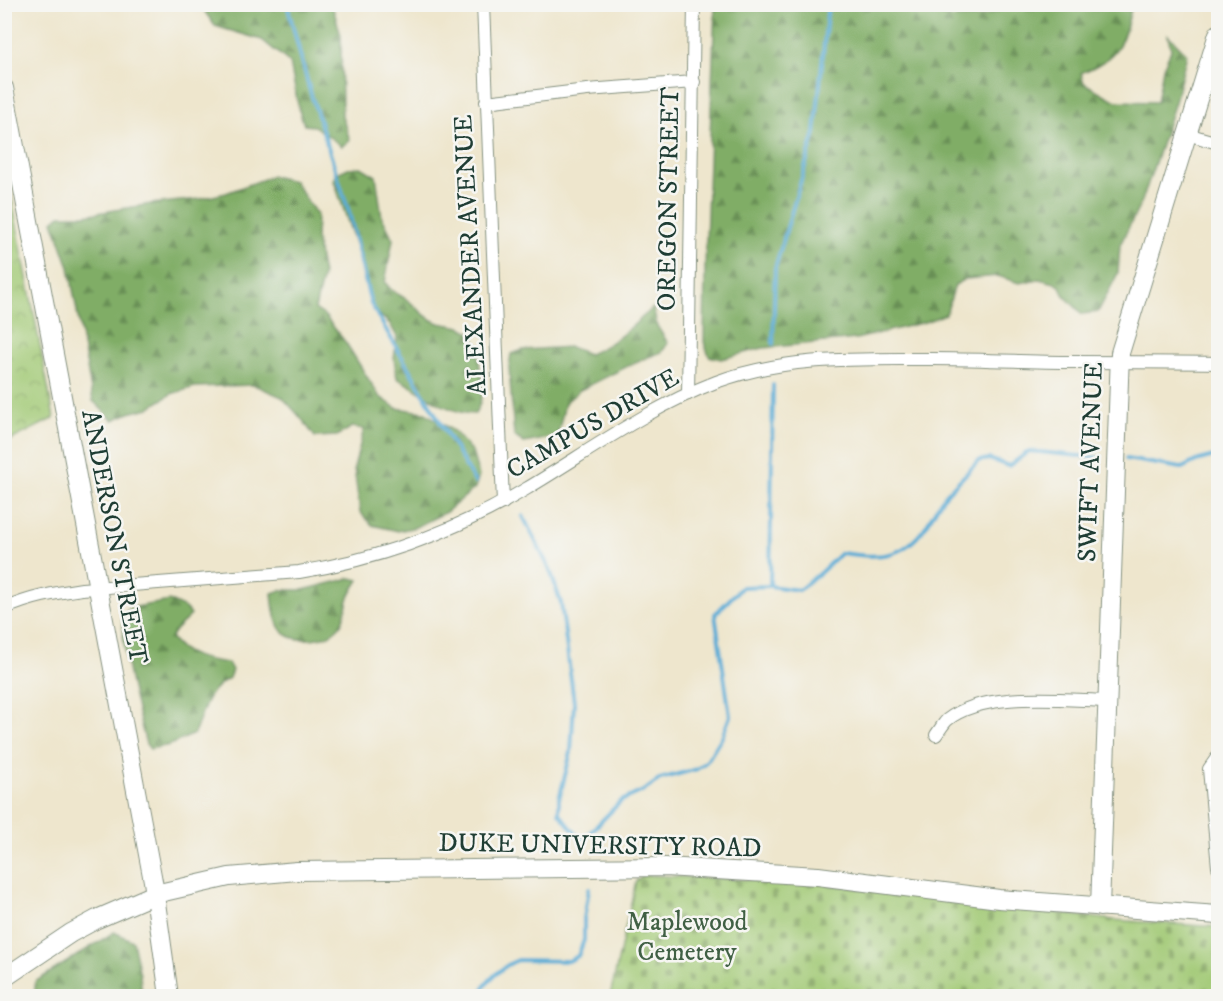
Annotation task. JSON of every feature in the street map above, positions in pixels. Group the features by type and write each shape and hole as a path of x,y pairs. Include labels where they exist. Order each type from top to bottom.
{"street":[{"name":"ALEXANDER AVENUE","path":"483,4 502,502"},
{"name":"OREGON STREET","path":"688,394 694,4"},
{"name":"SWIFT AVENUE","path":"1100,907 1119,362 1218,34"},
{"path":"486,102 587,90 694,82"},
{"name":"ANDERSON STREET","path":"4,88 155,894 169,996"},
{"path":"1187,134 1218,143"},
{"name":"CAMPUS DRIVE","path":"4,609 47,594 97,588 277,575 325,568 380,554 430,538 502,502 608,437 688,394 718,381 764,368 830,359 1218,363"},
{"path":"936,735 947,720 986,703 1005,699 1108,701"},
{"path":"1217,758 1209,769 1218,867"},
{"name":"DUKE UNIVERSITY ROAD","path":"4,978 71,933 155,894 229,877 297,871 665,867 818,876 999,899 1218,915"}],"green space":[{"path":"206,5 332,5 341,35 342,117 350,140 342,146 314,126 304,125 290,63 262,40 215,26 205,12"},
{"path":"715,5 905,5 952,18 980,17 1002,10 1008,5 1132,5 1126,30 1117,48 1104,61 1081,73 1084,83 1116,101 1157,102 1163,68 1171,50 1168,35 1187,54 1175,102 1142,201 1120,245 1118,273 1098,312 1082,314 1063,294 1060,286 1039,279 1019,283 998,276 965,279 955,285 946,314 925,322 856,339 763,348 721,359 709,356 704,342 705,267"},
{"path":"5,164 54,418 4,443"},
{"path":"361,167 376,176 382,217 393,239 385,282 431,320 463,328 473,336 478,350 482,386 480,403 475,414 444,406 397,378 394,359 397,337 390,324 375,311 334,181 335,174 348,168"},
{"path":"272,176 294,181 317,215 316,238 323,275 315,309 325,316 346,343 379,396 396,408 424,412 455,432 472,452 479,476 475,488 446,512 416,527 398,531 372,525 360,512 354,468 364,429 352,427 337,436 315,437 282,397 254,385 195,387 171,394 149,408 113,420 93,401 69,267 53,221 60,215 85,215 151,204 200,199 226,193"},
{"path":"653,308 657,326 668,343 662,352 638,361 580,390 565,403 558,434 524,443 514,436 509,367 511,354 523,350 570,347 589,354 616,339"},
{"path":"351,578 359,580 349,597 341,624 333,632 320,638 299,639 290,637 279,627 274,612 272,593 281,590 303,590"},
{"path":"170,601 185,608 191,615 171,637 176,644 196,656 228,663 232,670 229,678 210,695 194,734 170,745 150,749 146,744 130,681 122,616 130,608"},
{"name":"Maplewood Cemetery","path":"643,875 817,883 1114,920 1218,927 1218,996 610,996 636,881"},
{"path":"114,932 133,941 142,996 35,996 35,982"}],"waterway":[{"path":"287,4 309,88 349,212 371,304 475,482"},
{"path":"773,344 775,268 815,133 828,4"},
{"path":"523,516 550,570 561,603 574,703 571,752 559,799 559,813 582,841 621,801 645,790 660,779 697,769 707,761 722,737 730,716 715,614 742,587 770,586 773,385"},
{"path":"770,586 799,590 841,553 878,556 899,551 917,537 943,498 978,461 989,459 1009,466 1029,451 1100,458"},
{"path":"1126,459 1182,468 1196,461 1218,457"},
{"path":"479,996 495,975 518,960 569,961 578,956 584,940 584,919 589,889"}]}
